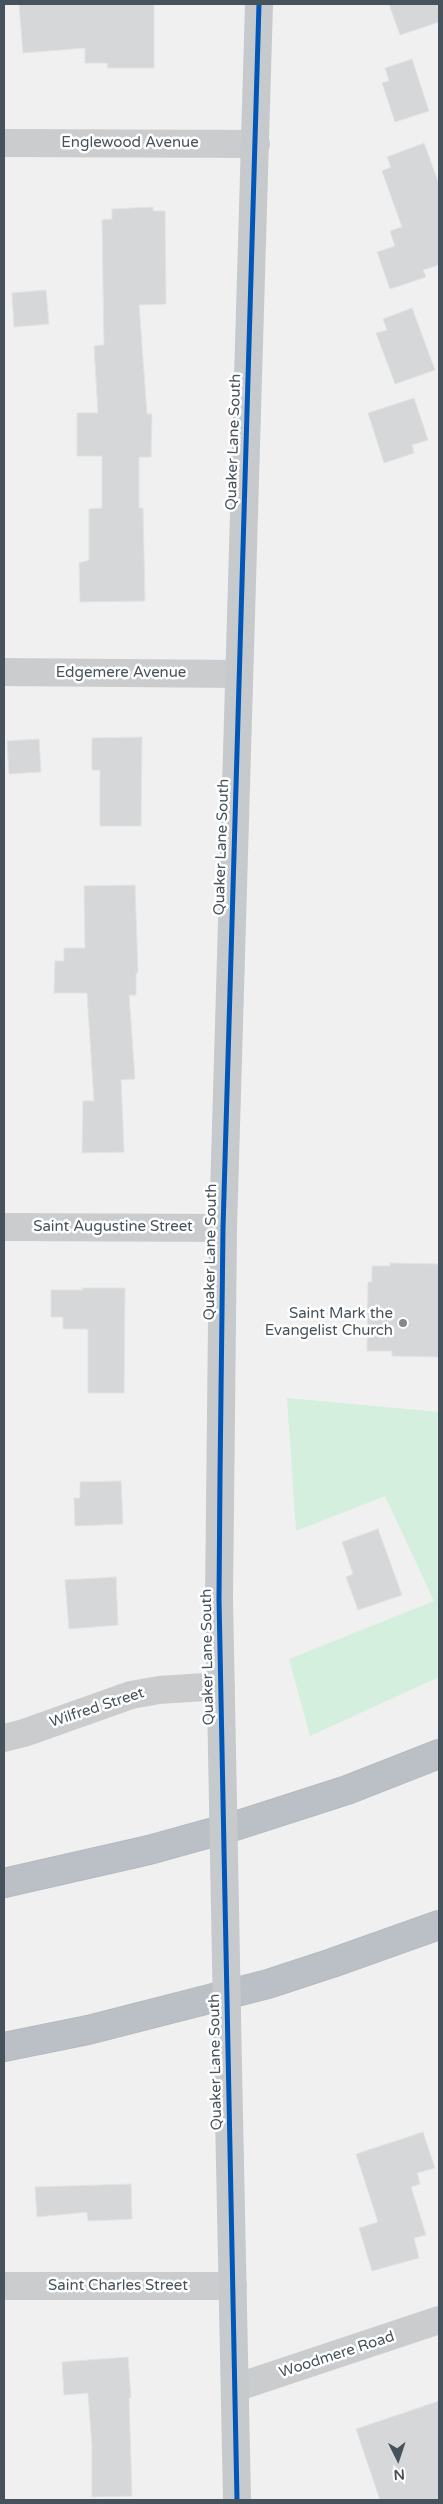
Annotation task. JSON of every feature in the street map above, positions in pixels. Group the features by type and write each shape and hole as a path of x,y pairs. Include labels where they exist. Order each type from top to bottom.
{"highway":[{"path":"4,1883 149,1850 251,1822 347,1790 439,1754"},
{"path":"4,2047 88,2030 268,1984 332,1964 439,1925"}],"main road":[{"name":"Quaker Lane South","path":"237,2500 221,1686 223,1228 259,4"}],"street":[{"name":"Englewood Avenue","path":"4,143 256,144"},
{"name":"Edgemere Avenue","path":"4,672 239,674"},
{"name":"Saint Augustine Street","path":"4,1227 223,1228"},
{"name":"Wilfred Street","path":"4,1738 24,1733 131,1694 159,1690 221,1686"},
{"name":"Saint Charles Street","path":"4,2286 232,2286"},
{"name":"Woodmere Road","path":"235,2388 439,2320"}],"green space":[{"path":"287,1398 439,1412 439,1677 310,1736 289,1659 434,1601 385,1496 296,1531"}],"building":[{"path":"19,4 154,4 154,68 108,68 107,63 85,63 85,48 23,53"},
{"path":"389,4 439,4 439,22 400,35"},
{"path":"412,59 429,111 395,122 382,83 389,81 385,68"},
{"path":"424,143 439,184 439,265 423,270 426,277 390,289 377,252 395,246 390,231 402,227 382,171 391,167 387,157"},
{"path":"153,207 153,211 165,211 166,304 139,305 147,414 152,414 151,457 139,457 139,508 143,508 145,601 80,602 79,563 89,560 89,509 102,508 102,456 77,456 77,413 98,413 94,346 104,345 102,220 112,219 112,209"},
{"path":"46,290 49,324 14,327 12,293"},
{"path":"412,308 435,370 395,384 376,333 387,330 383,319"},
{"path":"414,398 428,440 412,445 414,453 384,463 368,413"},
{"path":"142,737 141,826 100,826 100,770 92,770 92,738"},
{"path":"39,739 41,772 9,774 7,741"},
{"path":"135,885 138,973 136,973 136,995 129,995 135,1079 121,1080 124,1152 82,1153 83,1101 94,1101 87,993 54,993 55,961 64,961 64,948 85,948 84,886"},
{"name":"Saint Mark the Evangelist Church","path":"390,1263 439,1264 439,1357 392,1356 392,1351 367,1351 368,1282 372,1282 372,1266 390,1266"},
{"path":"82,1288 125,1288 124,1393 88,1393 88,1329 63,1329 63,1317 51,1317 51,1290 83,1290"},
{"path":"121,1481 123,1524 75,1526 74,1498 80,1498 80,1482"},
{"path":"378,1529 402,1595 358,1610 346,1577 353,1574 342,1542"},
{"path":"116,1577 118,1625 69,1629 65,1580"},
{"path":"423,2132 435,2168 417,2173 420,2184 411,2187 426,2235 414,2238 419,2258 372,2271 359,2228 378,2222 356,2154"},
{"path":"131,2184 132,2219 88,2221 87,2212 37,2217 35,2187"},
{"path":"128,2357 131,2398 129,2398 132,2496 92,2497 92,2446 88,2393 64,2395 62,2362"},
{"path":"439,2401 439,2500 380,2500 356,2429"}],"cycle path":[{"path":"237,2500 219,1599 220,1476 223,1228 259,4"}],"place":[{"name":"Saint Mark the Evangelist Church","path":"403,1323"}]}
